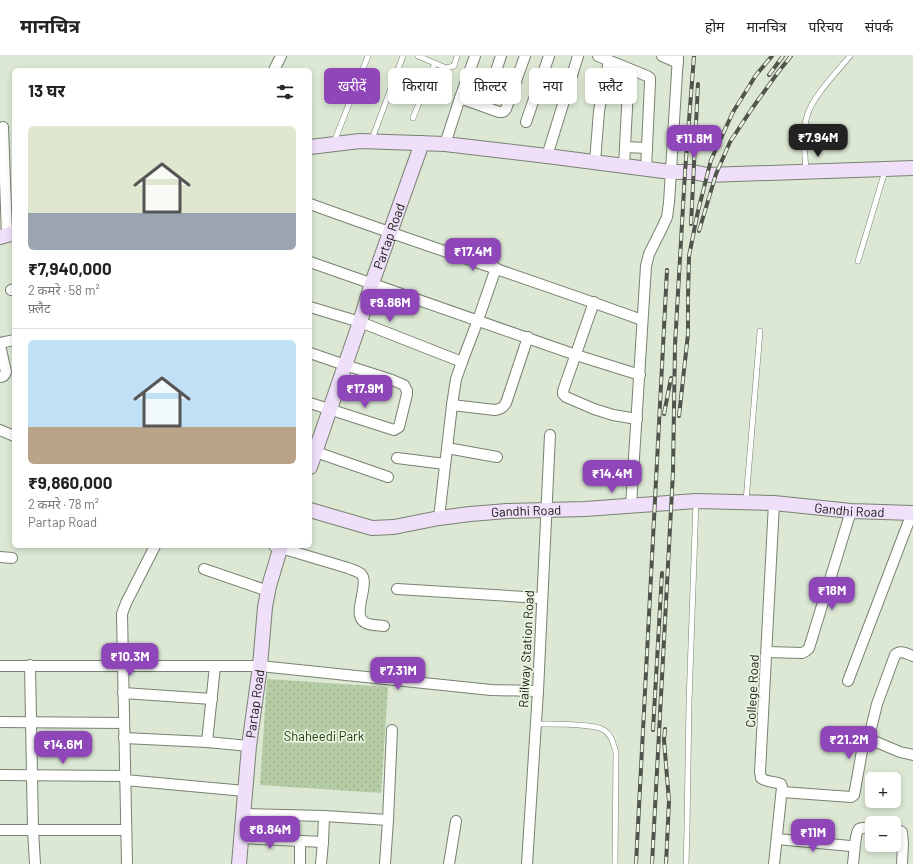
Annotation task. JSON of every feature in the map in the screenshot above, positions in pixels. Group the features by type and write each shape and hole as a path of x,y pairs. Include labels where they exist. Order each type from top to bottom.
{"street":[{"path":"275,68 281,56"},
{"path":"471,68 475,56"},
{"path":"484,106 501,56"},
{"path":"478,104 499,112 503,112 506,109 525,56"},
{"path":"526,122 549,56"},
{"path":"547,156 578,56"},
{"path":"598,56 626,68"},
{"path":"631,506 646,266 649,254 667,217 669,203 678,60 662,56"},
{"path":"595,162 599,111 609,61"},
{"path":"637,72 650,78 646,169"},
{"path":"445,144 460,98"},
{"path":"624,166 627,104"},
{"path":"3,127 7,235"},
{"path":"312,147 360,141 445,144 671,172 693,172 707,174 913,168"},
{"name":"Partap Road","path":"312,451 330,410 372,283 422,143"},
{"path":"625,147 647,148"},
{"path":"312,205 390,234 496,268 642,320"},
{"path":"312,263 576,355 640,375"},
{"path":"438,518 456,380 496,268"},
{"path":"594,302 563,391 564,396 594,409 613,415 637,419"},
{"path":"312,307 360,322 462,362"},
{"path":"452,405 495,410 503,407 506,403 528,337"},
{"path":"0,377 3,377 6,372 0,344 12,341"},
{"path":"312,355 392,380 404,385 407,391 400,424 399,427 394,430 312,404"},
{"path":"0,430 12,435"},
{"name":"Railway Station Road","path":"527,864 538,691 550,435"},
{"path":"447,448 497,457"},
{"path":"312,451 388,477"},
{"path":"397,458 445,464"},
{"name":"Gandhi Road","path":"312,511 372,528 394,527 438,518 470,514 631,506 696,501 774,503 851,511 913,514"},
{"name":"College Road","path":"774,503 760,772 761,778 765,781 777,782 781,784 782,792"},
{"path":"767,652 802,653 806,652 809,648 851,511"},
{"path":"848,681 913,514"},
{"path":"127,864 122,614 154,548"},
{"name":"Partap Road","path":"239,864 249,746 260,666 265,607 278,548"},
{"path":"281,548 360,573 364,580 360,617 368,624 384,626"},
{"path":"0,557 12,558"},
{"path":"204,569 268,591"},
{"path":"397,589 542,598"},
{"path":"774,864 782,792 851,797 854,795 862,751 864,745 868,741 877,704 895,655 901,652 913,656"},
{"path":"0,666 260,666 491,690 538,691"},
{"path":"30,666 35,864"},
{"path":"207,742 216,666"},
{"path":"124,693 212,699"},
{"path":"0,722 124,723"},
{"path":"385,864 392,730"},
{"path":"124,738 207,742 249,746"},
{"path":"868,741 874,741 900,752 913,755"},
{"path":"0,776 125,778 245,791"},
{"path":"243,814 324,816 388,820"},
{"path":"322,864 324,816"},
{"path":"449,864 456,821"},
{"path":"853,864 856,836 860,828 865,828"},
{"path":"0,830 126,830"},
{"path":"901,832 904,844 902,864"},
{"path":"241,838 323,842"},
{"path":"777,839 850,846"},
{"path":"300,841 300,864"}],"lane":[{"path":"333,144 368,56"},
{"path":"371,141 403,56"},
{"path":"418,56 446,68 454,66 458,56"},
{"path":"806,171 804,136 807,115 816,98 850,56"},
{"path":"413,118 435,63"},
{"path":"858,261 885,170"},
{"path":"746,502 760,331"},
{"path":"686,864 689,704 696,501"},
{"path":"536,724 594,726 605,730 612,739 616,752 615,864"}],"green space":[{"name":"Shaheedi Park","path":"267,679 388,687 381,793 260,785"}],"railway":[{"path":"652,864 673,472 675,345 685,172 694,56"},
{"path":"679,416 688,334 689,256 698,211 711,160 733,112 756,75 772,56"},
{"path":"769,75 783,56"},
{"path":"699,231 716,174 730,142 751,110 791,56"},
{"path":"691,224 698,84"},
{"path":"636,864 667,270"},
{"path":"664,414 671,378"},
{"path":"653,730 662,573"},
{"path":"665,729 664,740 669,801 666,864"}]}
